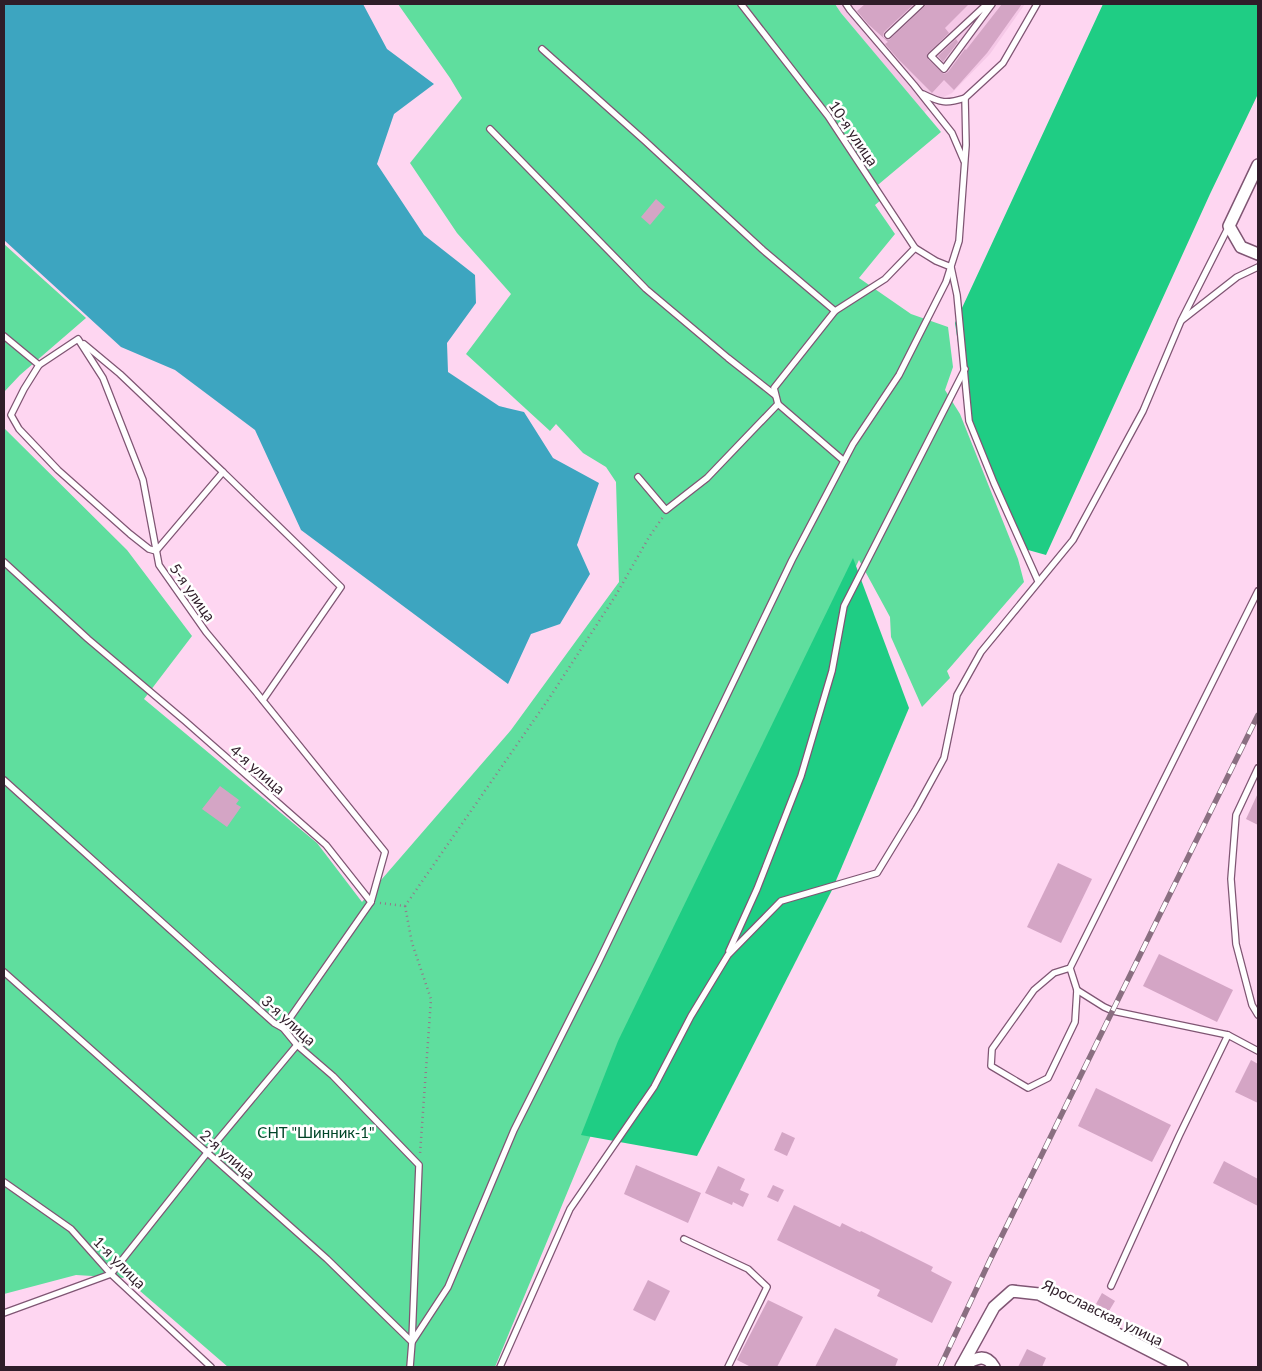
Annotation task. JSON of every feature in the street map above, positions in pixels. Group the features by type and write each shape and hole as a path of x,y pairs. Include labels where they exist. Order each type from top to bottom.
{"street":[{"path":"1258,165 1229,226 1241,247 1258,254"},
{"name":"Ярославская улица","path":"961,1367 994,1307 1012,1291 1039,1294 1182,1367"},
{"path":"961,1367 974,1359 982,1357 990,1361 994,1367"}],"lane":[{"name":"10-я улица","path":"741,4 828,116 915,248 936,261 951,267"},
{"path":"846,4 952,133 964,163"},
{"path":"888,35 921,4"},
{"path":"987,4 931,56 944,69 992,4"},
{"path":"919,92 936,101 950,103 966,98 1003,63 1037,4"},
{"path":"542,49 645,140 763,250 835,311"},
{"path":"412,1342 448,1287 514,1130 602,954 792,560 853,444 900,375 946,282 959,241 966,145 966,98"},
{"path":"490,129 646,289 775,395"},
{"path":"728,955 781,901 877,873 944,758 957,695 981,652 1073,540 1143,411 1181,321 1229,226"},
{"path":"844,461 778,404 774,388 835,311 885,279 915,248"},
{"path":"951,267 957,295 969,421 1038,582"},
{"path":"1181,321 1237,277 1258,268"},
{"path":"4,336 39,365"},
{"path":"223,472 156,550 149,549 58,470 19,429 12,415 24,389 39,365 78,339 120,374 223,472 341,587 262,700"},
{"name":"5-я улица","path":"78,339 103,378 143,480 159,565 206,632 385,852 371,902"},
{"path":"500,1367 570,1209 654,1087 691,1016 728,955 757,889 801,776 832,671 844,606 965,369"},
{"path":"638,477 666,510 707,478 778,404"},
{"name":"4-я улица","path":"4,562 88,639 192,727 326,845 371,902"},
{"path":"1070,968 1054,973 1034,990 992,1048 991,1066 1028,1088 1048,1078 1075,1022 1077,990 1070,968 1258,591"},
{"path":"1258,768 1236,815 1231,880 1236,944 1252,1005 1258,1015"},
{"name":"3-я улица","path":"4,780 274,1023 283,1028 297,1044 333,1076 419,1165"},
{"path":"283,1028 371,902"},
{"name":"2-я улица","path":"4,972 327,1259 412,1342"},
{"path":"1077,990 1104,1007 1228,1035 1258,1051"},
{"path":"1111,1286 1179,1136 1228,1035"},
{"path":"4,1313 111,1274 207,1152 297,1044"},
{"path":"410,1367 419,1165"},
{"name":"1-я улица","path":"4,1182 71,1230 111,1274 211,1367"},
{"path":"684,1239 748,1269 767,1287 728,1367"}],"path":[{"path":"419,1165 431,999 412,943 405,906 550,697 616,595 649,537 671,506"},
{"path":"371,902 405,906"}],"shaded area":[{"path":"835,4 1025,4 990,54 952,93 936,101 924,113"}],"green space":[{"name":"СНТ \"Шинник-1\"","path":"398,4 835,4 941,132 873,189 881,200 875,205 895,234 859,278 911,314 948,327 953,367 945,390 960,414 1018,559 1024,582 947,671 950,678 922,707 891,637 890,617 859,560 630,1041 495,1367 228,1367 125,1278 76,1275 4,1294 4,428 127,550 192,636 144,699 317,843 362,902 511,730 619,582 616,482 606,467 583,453 556,424 550,431 466,354 511,294 457,233 410,163 462,98"},
{"path":"1103,4 1258,4 1258,94 1210,194 1046,555 1021,548 969,415 955,323"},
{"path":"4,244 86,318 20,375 4,392"},
{"path":"853,558 909,708 832,890 697,1156 581,1135 618,1041"}],"water":[{"path":"4,4 363,4 387,49 434,84 394,114 377,164 424,235 475,275 476,303 447,343 448,372 499,406 524,412 553,458 599,483 577,545 590,574 560,624 531,634 508,684 301,530 255,430 175,370 121,347 4,240"}],"building":[{"path":"865,4 914,4 884,32 884,38 889,40 926,4 969,4 945,28 949,33 927,54 928,59 944,74 948,72 1002,4 1022,4 987,53 954,90 944,80 932,93 898,59 885,44 888,42 868,24 857,11"},
{"path":"956,39 958,42 943,62 938,56"},
{"path":"656,199 665,207 650,225 641,217"},
{"path":"220,786 239,800 236,804 241,807 227,827 202,809"},
{"path":"1258,793 1258,825 1246,819"},
{"path":"1058,863 1092,879 1061,943 1027,927"},
{"path":"1159,954 1233,990 1217,1022 1143,986"},
{"path":"1251,1060 1258,1064 1258,1103 1235,1092"},
{"path":"1096,1088 1171,1125 1152,1162 1078,1126"},
{"path":"782,1132 795,1138 787,1156 774,1150"},
{"path":"1224,1161 1258,1179 1258,1206 1213,1183"},
{"path":"636,1165 701,1193 688,1223 624,1194"},
{"path":"718,1166 745,1179 740,1190 749,1194 743,1207 733,1202 732,1205 705,1193"},
{"path":"773,1185 784,1190 778,1202 767,1197"},
{"path":"794,1205 840,1227 842,1223 861,1231 933,1267 931,1271 952,1282 932,1323 877,1296 880,1290 777,1240"},
{"path":"648,1280 670,1291 655,1321 633,1310"},
{"path":"1102,1293 1115,1301 1109,1311 1096,1304"},
{"path":"768,1300 803,1317 777,1367 751,1367 737,1360"},
{"path":"835,1328 898,1359 895,1367 815,1367"},
{"path":"1027,1349 1046,1358 1042,1367 1018,1367"}],"railway":[{"path":"940,1367 990,1260 1258,715"}]}
